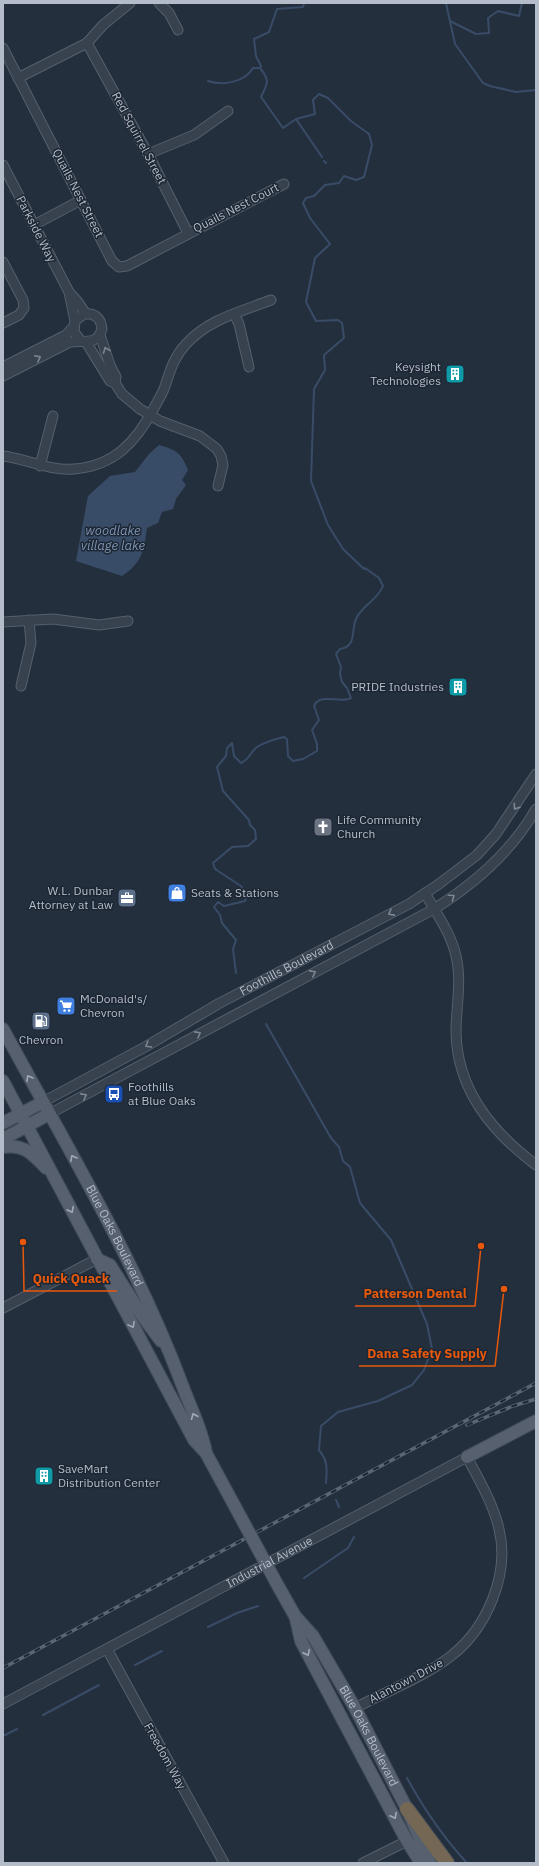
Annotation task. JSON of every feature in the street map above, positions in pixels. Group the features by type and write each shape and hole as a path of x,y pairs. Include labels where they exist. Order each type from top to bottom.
{"highway":[{"path":"407,1809 448,1863"}],"main road":[{"name":"Blue Oaks Boulevard","path":"3,1029 133,1268 170,1353 203,1436 206,1452"},
{"name":"Blue Oaks Boulevard","path":"3,1081 194,1440 206,1452 295,1616 313,1636 355,1708 407,1809 427,1862"},
{"name":"Foothills Boulevard","path":"3,1123 42,1102"},
{"name":"Foothills Boulevard","path":"3,1139 50,1114"},
{"path":"3,1147 20,1147 29,1152 54,1175"},
{"path":"97,1258 110,1265 143,1317 170,1353"},
{"name":"Industrial Avenue","path":"467,1457 536,1421"},
{"name":"Blue Oaks Boulevard","path":"295,1616 301,1641 407,1841"},
{"path":"407,1841 413,1841 427,1862"}],"street":[{"path":"18,78 87,43 103,25 130,3"},
{"path":"159,3 169,12 178,30"},
{"name":"Red Squirrel Street","path":"87,43 148,154 188,233"},
{"name":"Quails Nest Street","path":"3,48 82,200 112,262 119,267 127,266 188,233"},
{"path":"148,154 194,135 228,111"},
{"name":"Parkside Way","path":"3,165 69,292 86,314"},
{"name":"Quails Nest Court","path":"188,233 284,184"},
{"path":"34,225 82,200"},
{"path":"3,262 23,300 24,308 19,315 3,323"},
{"name":"Parkside Way","path":"69,292 74,324"},
{"path":"3,456 18,458 40,466 53,468 74,469 103,462 129,446 136,438 150,416 164,389 172,363 185,344 214,321 271,300"},
{"path":"3,367 66,335 79,317 86,314 94,315 99,319 102,329 97,339 63,345 3,376"},
{"path":"234,314 249,367"},
{"path":"74,324 77,337 84,341 116,377 115,383 122,394 130,402 150,416 200,436 216,449 221,456 223,465 218,486"},
{"path":"100,335 107,367"},
{"path":"40,466 53,416"},
{"path":"21,686 31,643 29,620"},
{"path":"3,622 60,620 99,625 128,621"},
{"name":"Foothills Boulevard","path":"42,1102 145,1047 218,1004 409,904 478,855 505,822 536,774"},
{"name":"Foothills Boulevard","path":"50,1114 434,909 467,886 486,870 520,834 536,809"},
{"path":"425,893 452,942 456,956 459,979 456,1032 463,1074 479,1109 491,1125 512,1146 536,1165"},
{"path":"3,1308 97,1258"},
{"name":"Industrial Avenue","path":"3,1704 467,1457"},
{"name":"Alantown Drive","path":"355,1708 438,1665 451,1656 478,1628 490,1607 500,1575 500,1530 490,1502 467,1457"},
{"name":"Freedom Way","path":"107,1649 224,1863"},
{"path":"363,1863 407,1841"}],"water":[{"name":"woodlake village lake","path":"159,445 174,450 183,459 188,470 182,480 186,485 176,499 173,509 162,512 158,523 147,528 145,543 138,561 122,576 76,561 88,496 110,476 135,472 149,454"}],"waterway":[{"path":"236,973 233,949 236,940 222,923 220,915 214,907 218,902 224,906 245,901 247,895 241,886 215,869 213,863 232,847 248,846 256,839 255,830 250,825 249,820 223,791 217,767 226,756 227,748 232,743 234,756 241,763 247,759 257,747 284,737 287,739 288,756 293,761 303,759 317,751 317,744 312,730 319,720 314,706 317,702 325,699 341,700 351,698 347,688 342,682 340,674 341,667 336,654 340,649 349,645 356,619 362,610 377,596 383,586 379,578 365,568 364,569 343,549 328,525 311,481 314,389 325,370 324,355 344,338 342,323 338,320 316,321 306,302 315,258 330,244 310,218 303,203 306,198 314,196 325,185 339,183 344,176 356,180 364,177 372,145 369,134 351,121 328,98 319,94 313,100 315,114 296,119 283,128 261,97 267,79 260,68 261,66 256,56 254,39 269,32 277,9 303,7 304,3"},
{"path":"446,3 455,44 483,83 516,92 536,90"},
{"path":"450,21 476,34 489,33 488,18 498,11 519,16 522,3"},
{"path":"208,81 220,83 233,82 245,77 253,68 260,68"},
{"path":"296,119 322,157"},
{"path":"266,1024 331,1138 339,1147 343,1161 350,1167 360,1203 391,1240 427,1324 432,1349 424,1370 412,1385 378,1401 338,1412 321,1426 319,1450 326,1465 326,1483"},
{"path":"336,1500 339,1507"},
{"path":"304,1578 348,1548 354,1537"},
{"path":"208,1627 237,1613 258,1606"},
{"path":"135,1665 162,1651"},
{"path":"43,1715 99,1685"},
{"path":"3,1736 17,1729"},
{"path":"407,1778 434,1822 467,1863"}],"railway":[{"path":"3,1668 536,1383"},
{"path":"467,1425 513,1406 536,1399"}],"place":[{"name":"Keysight Technologies","path":"455,374"},
{"name":"PRIDE Industries","path":"458,687"},
{"name":"Life Community Church","path":"323,827"},
{"name":"Seats & Stations","path":"177,893"},
{"name":"W.L. Dunbar Attorney at Law","path":"127,898"},
{"name":"McDonald's/ Chevron","path":"66,1006"},
{"name":"Chevron","path":"41,1021"},
{"name":"Foothills at Blue Oaks","path":"114,1094"},
{"name":"Quick Quack","path":"23,1242"},
{"name":"Patterson Dental","path":"481,1246"},
{"name":"Dana Safety Supply","path":"504,1289"},
{"name":"SaveMart Distribution Center","path":"44,1476"}]}
